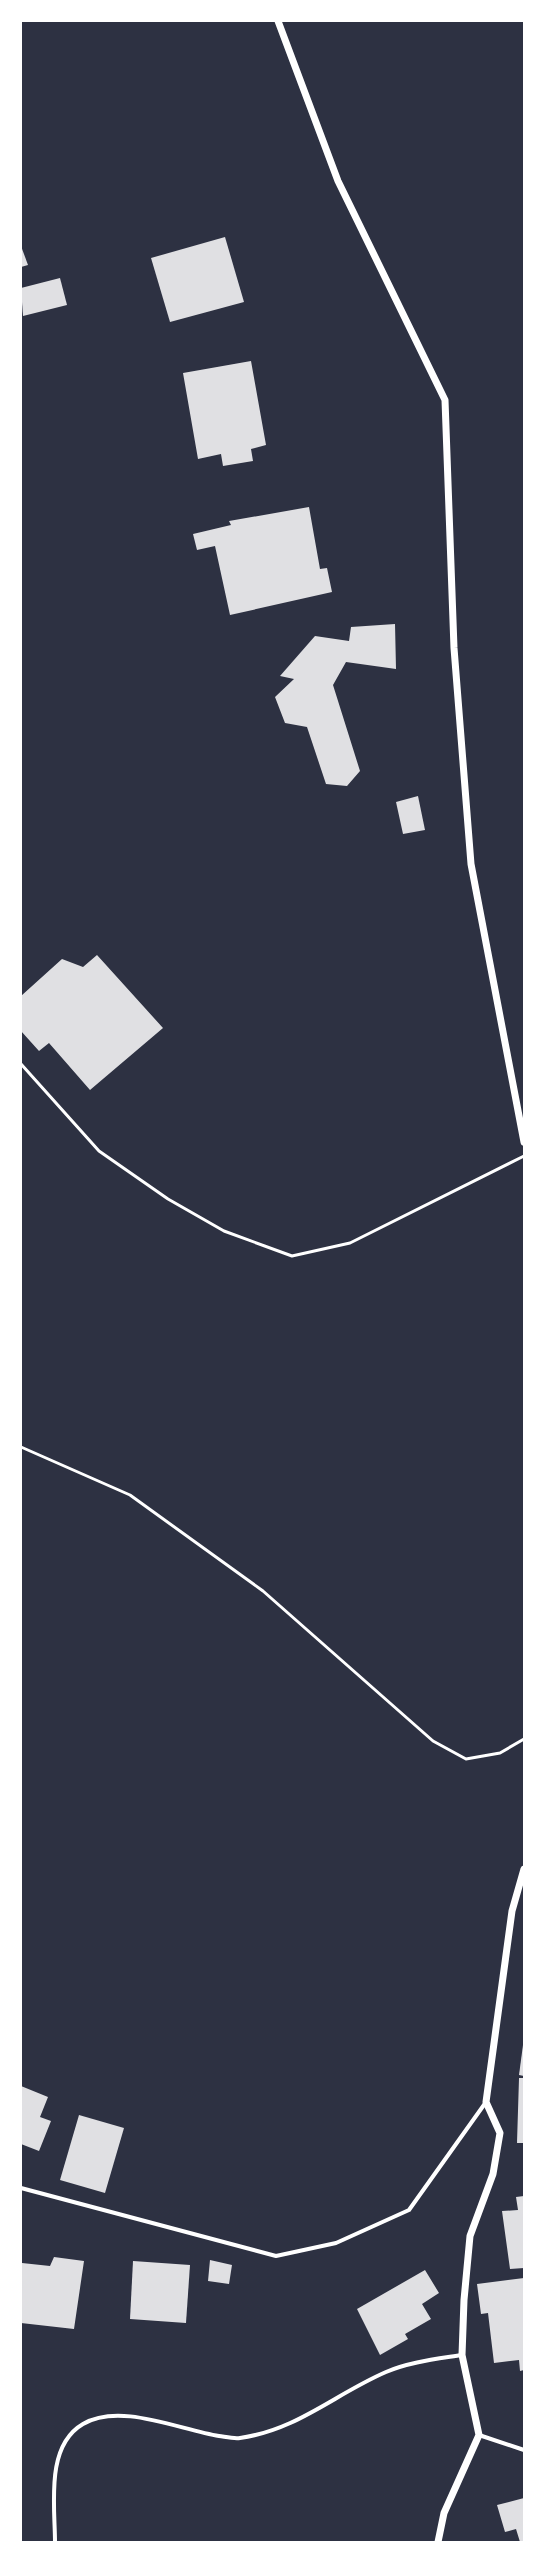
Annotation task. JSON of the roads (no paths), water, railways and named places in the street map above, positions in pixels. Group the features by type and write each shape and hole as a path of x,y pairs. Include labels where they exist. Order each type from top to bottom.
{"street":[{"path":"278,21 338,181 445,400 454,648 471,864 524,1142"},
{"path":"21,2188 276,2256 336,2243 409,2210 486,2102 512,1911 524,1869"},
{"path":"438,2542 444,2513 479,2435 462,2355 464,2300 470,2236 493,2174 500,2133 486,2102"},
{"path":"55,2542 56,2462 66,2440 82,2424 100,2418 124,2417 155,2420 185,2430 239,2438 269,2431 299,2421 344,2393 386,2372 429,2361 462,2355"},
{"path":"479,2435 524,2450"}],"lane":[{"path":"21,1064 99,1151 168,1200 224,1231 292,1256 350,1243 524,1156"},
{"path":"21,1447 130,1496 263,1591 433,1741 466,1759 500,1753 524,1739"}]}
